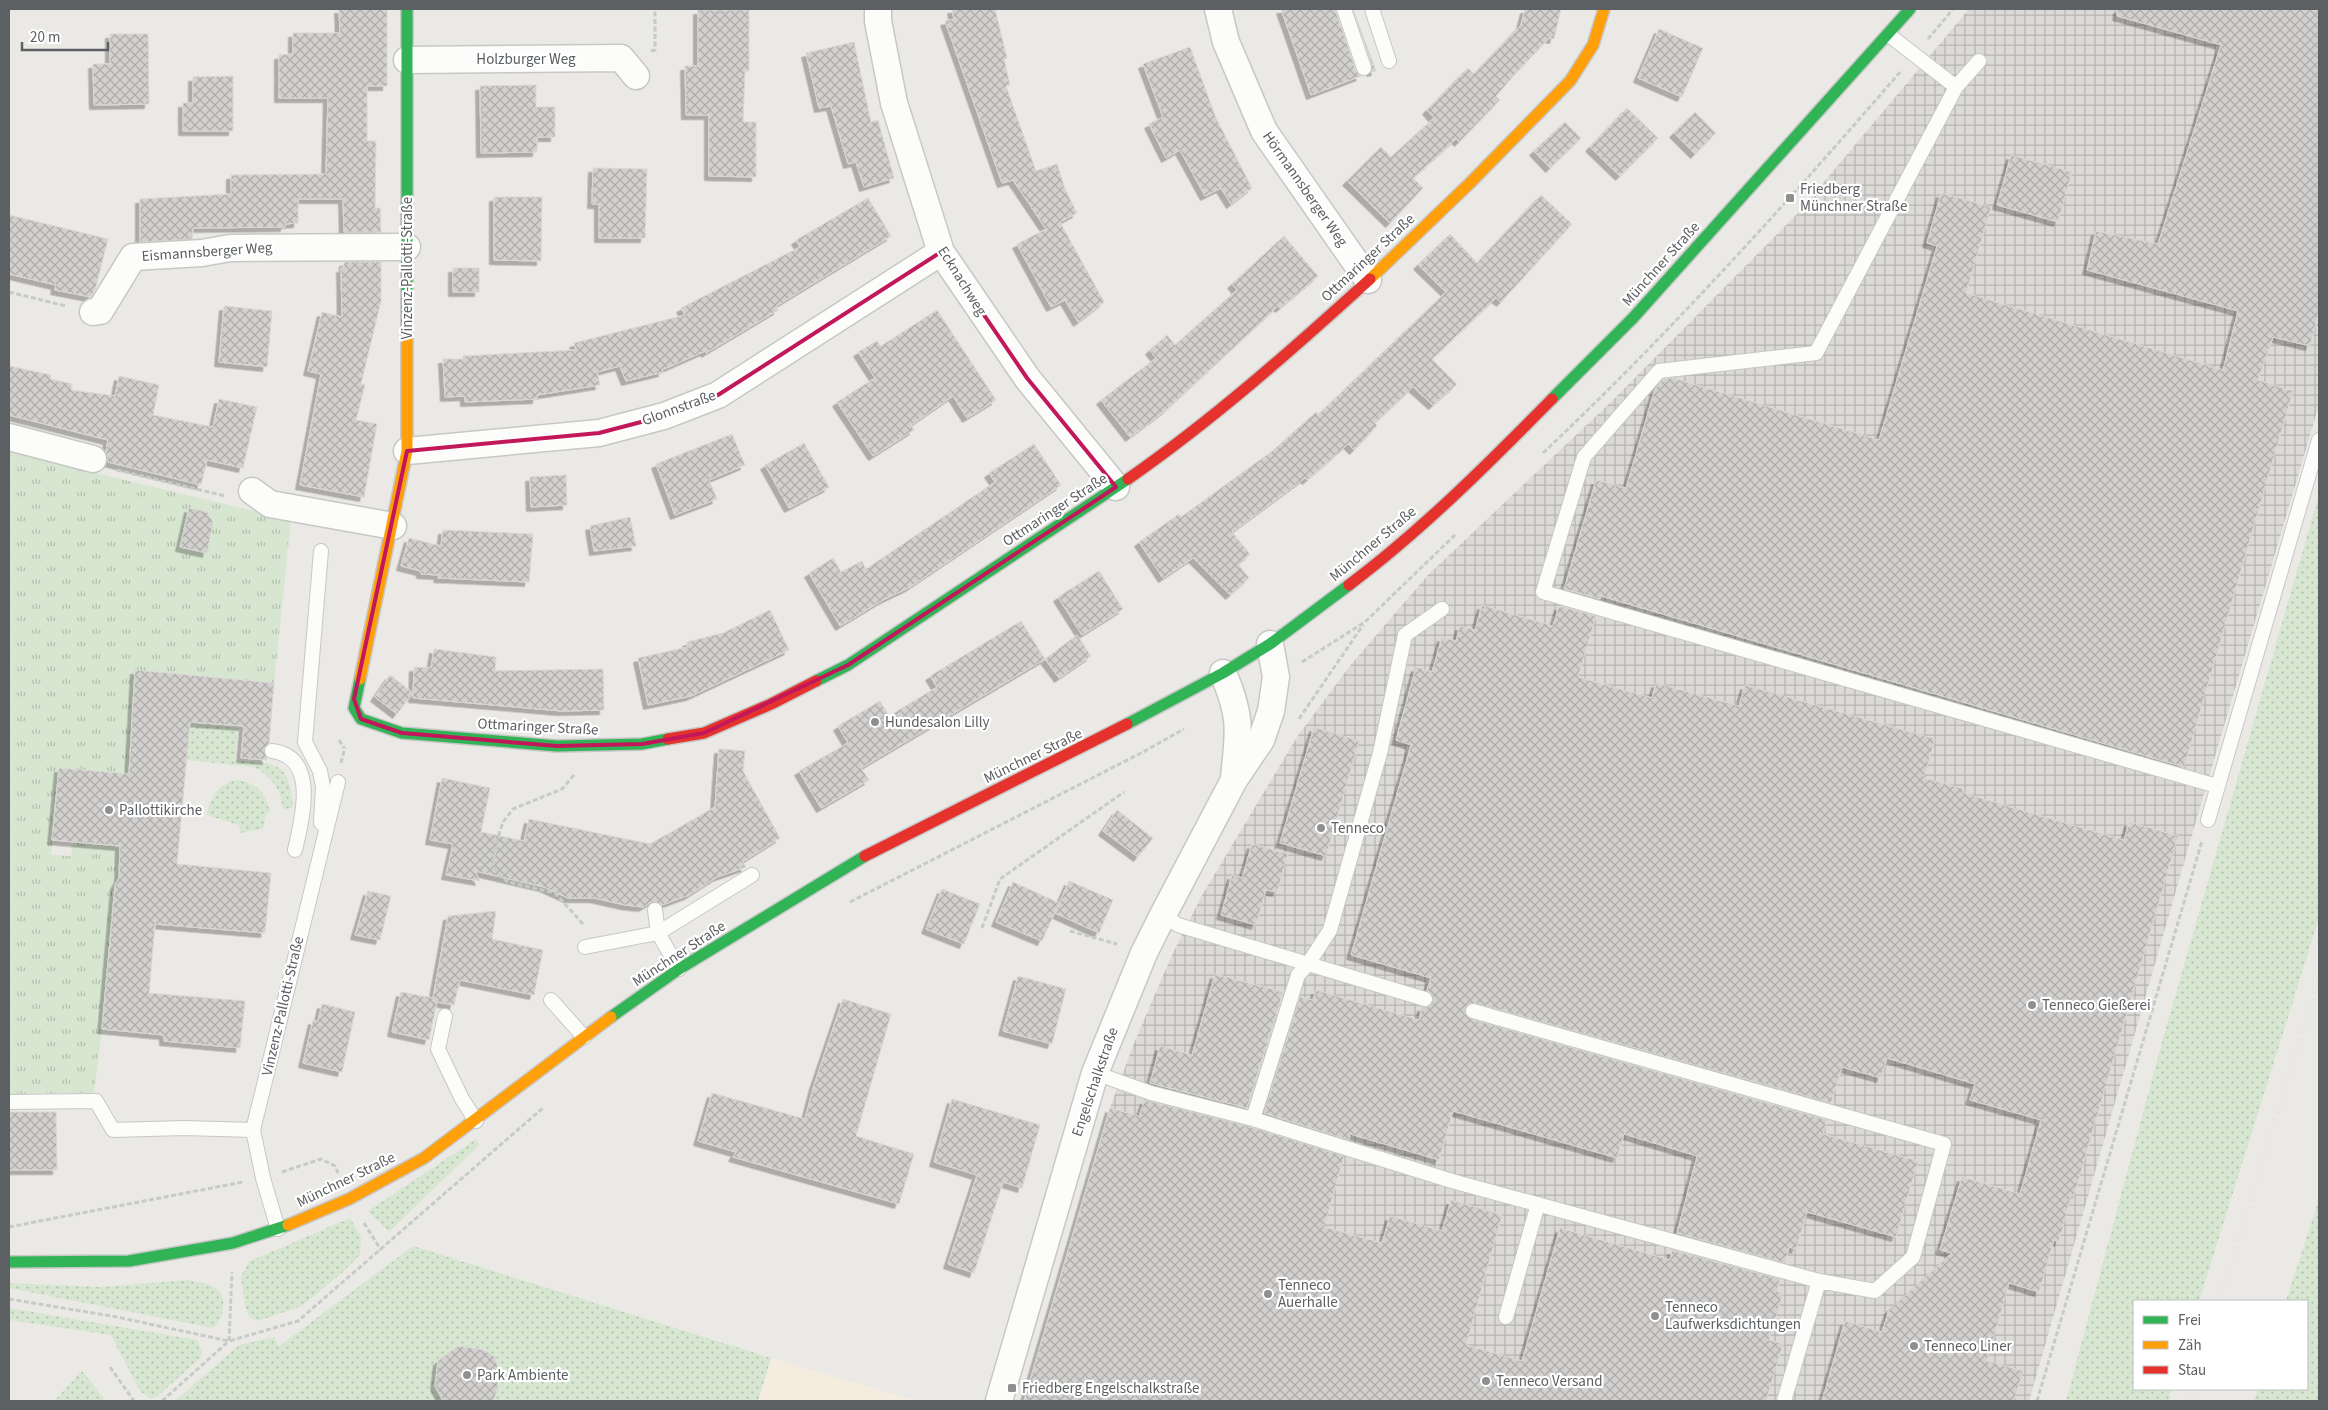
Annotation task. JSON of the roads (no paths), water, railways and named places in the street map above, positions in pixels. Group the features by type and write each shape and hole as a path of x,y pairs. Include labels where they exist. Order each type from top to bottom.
{"main road":[{"name":"Vinzenz-Pallotti-Straße","path":"370,722 361,719 354,708 354,699 393,526 407,451 407,9"},
{"name":"Ottmaringer Straße","path":"370,722 402,733 557,746 642,744 704,733 771,704 848,664 1116,487 1182,441 1246,388 1368,280 1470,183 1570,81 1593,45 1604,9"},
{"name":"Münchner Straße","path":"9,1262 129,1261 190,1252 233,1243 278,1230 349,1199 415,1162 476,1121 584,1037 679,969 869,854 1088,746 1223,673 1270,644 1374,566 1489,463 1632,318 1889,35 1910,9"}],"street":[{"name":"Ecknachweg","path":"878,9 878,21 894,103 941,252 1027,378 1116,487"},
{"name":"Hörmannsberger Weg","path":"1218,9 1226,42 1264,131 1368,280"},
{"name":"Holzburger Weg","path":"407,60 628,67"},
{"name":"Eismannsberger Weg","path":"93,312 100,311 133,257 202,253 230,248 407,247"},
{"name":"Glonnstraße","path":"407,451 599,433 664,416 718,395 941,252"},
{"path":"9,437 94,460"},
{"path":"252,491 270,504 393,526"},
{"name":"Engelschalkstraße","path":"999,1401 1095,1073 1144,954 1163,915 1234,780 1262,740 1271,710 1276,677 1270,644"},
{"name":"Engelschalkstraße","path":"1223,673 1235,700 1240,728 1234,780"}],"lane":[{"path":"1344,9 1364,68"},
{"path":"1372,9 1390,61"},
{"path":"1889,35 1956,87"},
{"path":"1979,60 1956,87 1816,353 1659,371 1584,457 1543,592 2217,786"},
{"path":"2208,820 2319,440"},
{"path":"320,852 323,788 320,771 305,742 321,551"},
{"path":"1253,1118 1298,975 1308,964 1330,930 1380,753 1405,635 1442,609"},
{"path":"272,751 289,757 295,764 304,786 301,824 295,850"},
{"name":"Vinzenz-Pallotti-Straße","path":"278,1230 263,1178 253,1130 338,782"},
{"path":"584,947 658,933 752,875"},
{"path":"655,910 658,933 679,969"},
{"path":"1163,915 1178,925 1425,999"},
{"path":"551,1000 584,1037"},
{"path":"1095,1073 1151,1093 1253,1118 1452,1181 1819,1281 1875,1291 1913,1257 1944,1144 1473,1011"},
{"path":"445,1016 438,1049 462,1099 476,1121"},
{"path":"9,1102 96,1101 113,1130 184,1128 253,1130"},
{"path":"1506,1317 1538,1204"},
{"path":"1784,1401 1819,1281"}],"railway":[{"path":"2220,1300 2319,978"},
{"path":"2190,1401 2194,1390"}],"place":[{"name":"Friedberg Münchner Straße","path":"1790,198"},
{"name":"Hundesalon Lilly","path":"875,722"},
{"name":"Pallottikirche","path":"109,810"},
{"name":"Tenneco","path":"1321,828"},
{"name":"Tenneco Gießerei","path":"2032,1005"},
{"name":"Tenneco Auerhalle","path":"1268,1294"},
{"name":"Tenneco Laufwerksdichtungen","path":"1655,1316"},
{"name":"Tenneco Liner","path":"1914,1346"},
{"name":"Park Ambiente","path":"467,1375"},
{"name":"Tenneco Versand","path":"1486,1381"},
{"name":"Friedberg Engelschalkstraße","path":"1012,1388"}]}
